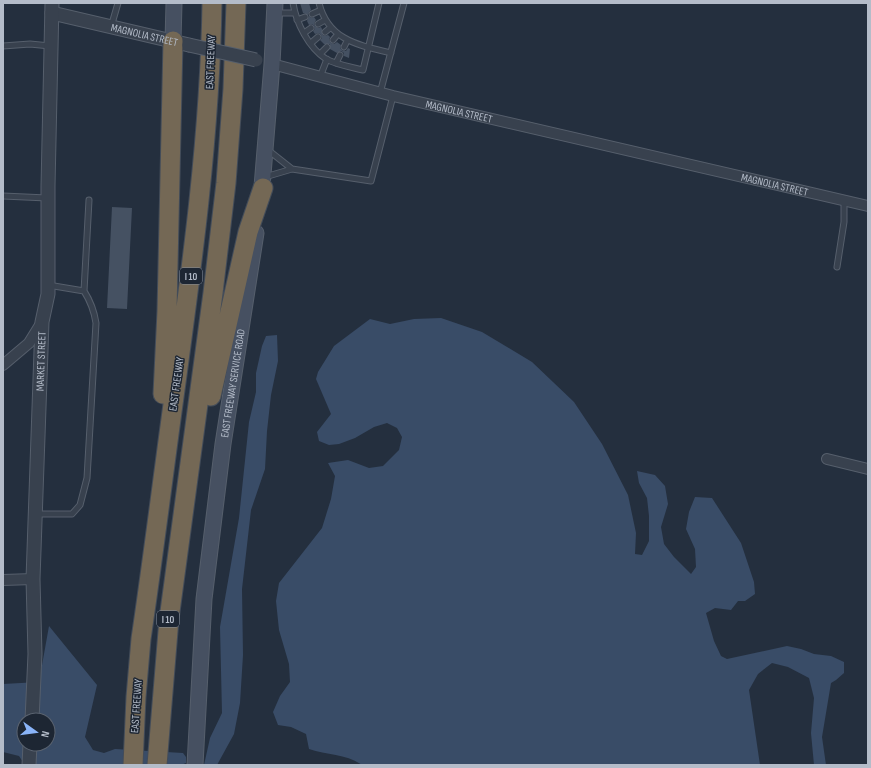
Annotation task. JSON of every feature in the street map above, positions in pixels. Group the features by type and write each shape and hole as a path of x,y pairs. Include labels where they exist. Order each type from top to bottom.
{"highway":[{"name":"EAST FREEWAY","path":"133,765 136,697 141,639 194,258 202,185 212,3"},
{"name":"I 10","path":"158,765 168,619 213,293 226,183 233,89 236,3"},
{"path":"154,547 157,464 165,360 181,43"},
{"path":"180,540 218,360 248,232 264,183"}],"main road":[{"path":"174,3 181,43"},
{"name":"EAST FREEWAY SERVICE ROAD","path":"195,765 204,599 223,444 264,183 275,8"}],"street":[{"name":"MAGNOLIA STREET","path":"52,8 111,27 256,60 380,93 868,206"},
{"name":"MARKET STREET","path":"32,712 35,654 32,579 42,322 48,294 48,198 52,8"},
{"path":"3,365 28,343 42,322"},
{"path":"827,459 868,469"},
{"path":"3,580 32,579"},
{"path":"29,765 30,752"}],"lane":[{"path":"111,27 118,3"},
{"path":"300,3 293,3 294,13 304,32 320,54 336,63 363,70 379,3"},
{"path":"319,3 325,20 330,28 347,41 391,53"},
{"path":"380,93 404,3"},
{"path":"275,8 294,13"},
{"path":"312,14 321,10"},
{"path":"297,20 305,17"},
{"path":"318,24 325,20"},
{"path":"304,32 311,28"},
{"path":"325,32 330,28"},
{"path":"333,40 338,34"},
{"path":"311,43 318,37"},
{"path":"344,47 347,41"},
{"path":"3,46 30,44 51,46"},
{"path":"320,54 327,47"},
{"path":"336,63 340,55"},
{"path":"320,77 327,59"},
{"path":"266,148 292,169 371,181 393,96"},
{"path":"264,183 292,169"},
{"path":"3,196 48,198"},
{"path":"35,514 72,514 80,505 87,478 96,323 91,301 84,291 89,200"},
{"path":"837,267 844,222 844,200"},
{"path":"48,284 84,291"}],"water":[{"path":"441,318 482,332 532,362 574,402 602,444 628,495 636,533 635,554 642,555 649,541 647,498 639,483 637,471 655,475 665,486 668,504 661,527 664,544 674,557 691,574 696,567 695,549 686,529 689,512 695,497 712,498 741,543 754,582 755,594 745,601 738,601 731,610 715,608 706,613 714,641 721,656 727,659 787,646 814,654 831,656 844,662 844,673 831,683 822,737 826,765 814,765 811,733 814,698 809,678 788,667 772,663 758,674 749,690 760,765 362,765 350,759 309,749 306,734 291,727 278,725 273,712 280,696 290,682 289,664 279,630 276,601 279,583 322,528 331,499 335,476 328,463 348,460 369,468 383,466 399,450 402,437 397,428 387,423 374,427 355,438 339,444 329,445 319,441 317,432 331,414 316,379 318,372 334,346 370,319 390,324 414,319"},
{"path":"277,335 278,361 271,395 265,469 251,510 242,589 243,655 240,703 234,734 217,765 204,765 210,738 222,713 220,627 239,518 249,422 256,392 256,373 262,346 266,336"},
{"path":"49,626 97,685 85,737 93,750 104,753 115,749 183,753 186,757 186,763 181,765 25,765 19,756 3,752 3,684 39,682"}],"building":[{"path":"300,3 309,3 311,10 308,15 303,13"},
{"path":"309,16 311,18 314,17 316,20 314,24 315,26 318,28 321,27 322,34 330,37 329,40 331,43 334,44 337,42 341,45 340,48 343,51 346,51 348,48 350,49 349,58 344,56 344,53 341,51 337,53 330,49 330,44 324,44 320,40 322,38 321,35 319,33 315,34 313,31 315,29 314,26 312,24 309,25 307,21"},
{"path":"112,207 132,208 127,309 107,308"}]}
